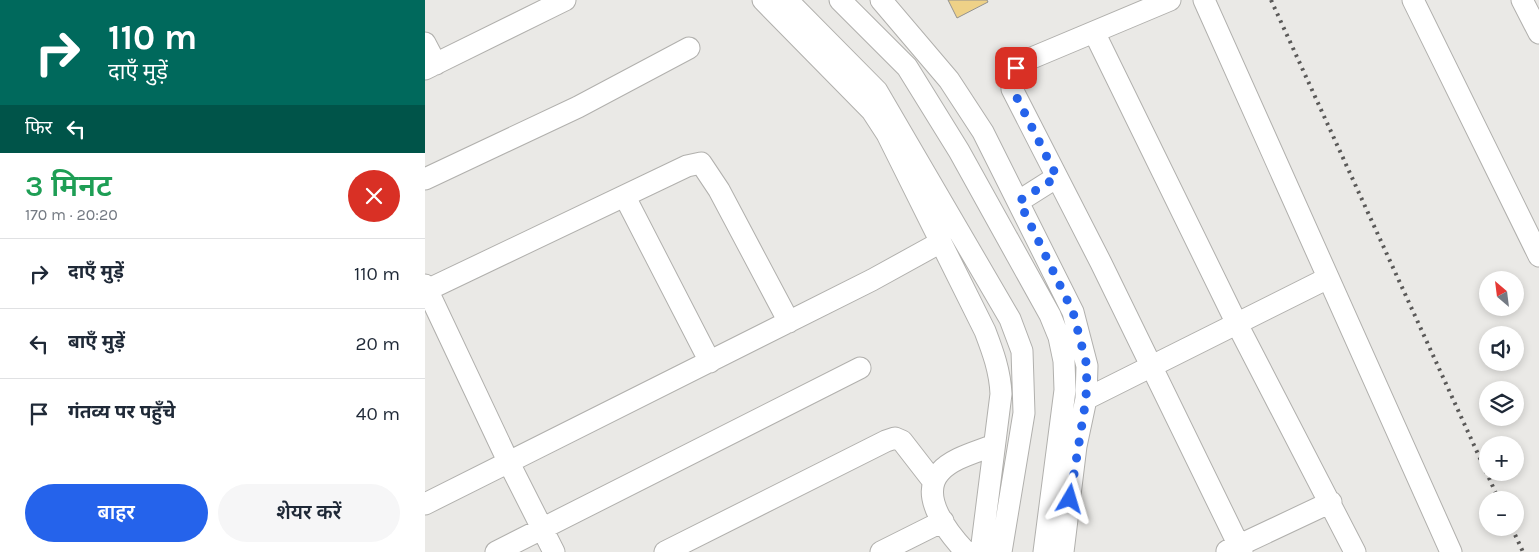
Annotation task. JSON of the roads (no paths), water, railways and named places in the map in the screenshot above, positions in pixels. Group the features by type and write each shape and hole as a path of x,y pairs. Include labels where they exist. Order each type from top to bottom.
{"street":[{"path":"425,43 430,66 565,0"},
{"path":"763,0 872,110 887,134 985,331 1000,374 1001,394 981,552"},
{"path":"787,0 877,91 1010,319 1022,351 1024,413 1001,552"},
{"path":"840,0 907,67 959,150 1050,315 1059,337 1064,362 1065,390 1044,552"},
{"path":"881,0 949,80 983,132 1073,312 1087,366 1086,399 1076,446 1063,552"},
{"path":"1170,0 1027,60 1016,68 1012,78 1012,88 1152,366 1235,550 1331,502"},
{"path":"1204,0 1451,552"},
{"path":"1413,0 1539,256"},
{"path":"1523,0 1539,33"},
{"path":"1094,32 1237,324 1331,502 1355,552"},
{"path":"425,179 577,107 689,48"},
{"path":"554,552 426,288 625,197 687,166 701,163 719,190 789,322"},
{"path":"1019,201 1057,177"},
{"path":"625,197 710,362"},
{"path":"425,504 508,460 789,322 941,242"},
{"path":"1086,399 1328,278"},
{"path":"496,552 860,368"},
{"path":"665,552 895,438 902,441 933,481"},
{"path":"966,552 943,521 932,493 933,481 940,471 953,462 994,445"},
{"path":"881,552 943,521"}],"railway":[{"path":"1271,0 1495,491"},
{"path":"1516,536 1523,552"}]}
